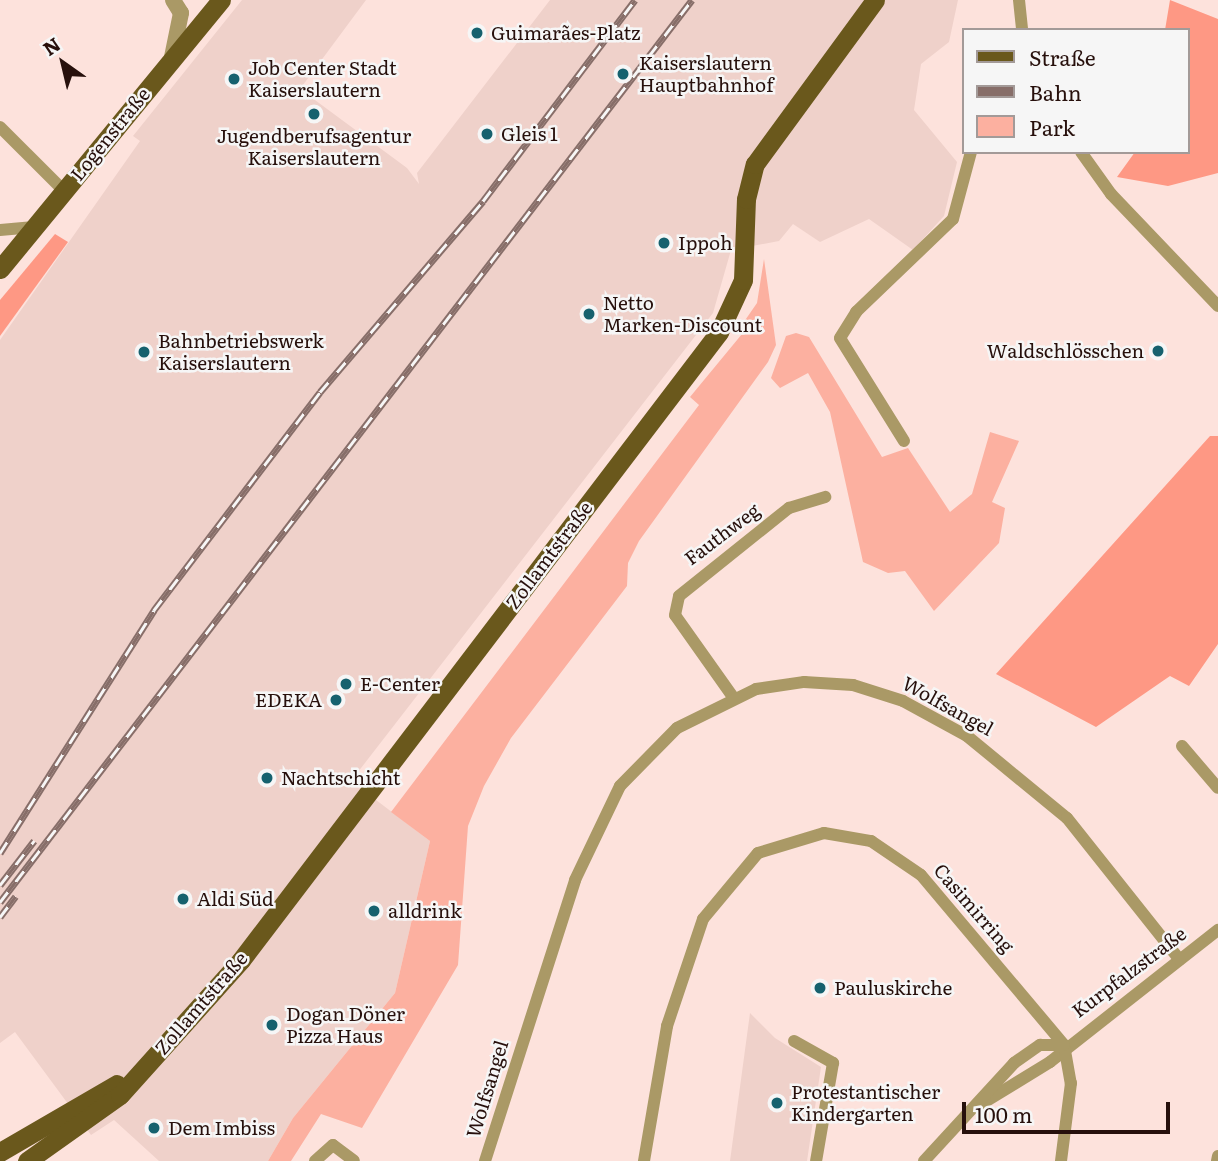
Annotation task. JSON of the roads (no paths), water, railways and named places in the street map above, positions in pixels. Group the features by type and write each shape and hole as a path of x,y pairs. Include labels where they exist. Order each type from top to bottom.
{"main road":[{"name":"Zollamtstraße","path":"27,1161 85,1126 140,1071 241,960 719,332 740,292 746,199 755,164 875,0"},
{"name":"Logenstraße","path":"0,269 170,61 214,2"},
{"name":"Zollamtstraße","path":"3,1152 140,1071"}],"street":[{"path":"170,61 181,13 173,0"},
{"path":"1018,0 1023,28"},
{"path":"0,127 64,191"},
{"path":"904,441 840,338 856,312 953,219 970,154"},
{"path":"1082,154 1111,194 1218,306"},
{"path":"0,230 34,227"},
{"name":"Fauthweg","path":"733,697 675,615 679,596 789,508 825,497"},
{"name":"Wolfsangel","path":"485,1161 591,837 650,749 733,697 776,684 831,681 878,691 945,723 1014,770 1067,818 1180,960"},
{"path":"1182,746 1218,788"},
{"name":"Casimirring","path":"644,1161 667,1026 703,919 758,853 804,834 871,841 921,875 1064,1045 1071,1083 1061,1161"},
{"name":"Kurpfalzstraße","path":"980,1105 1010,1091 1064,1045 1218,930"},
{"path":"794,1041 833,1063 816,1161"},
{"name":"Kurpfalzstraße","path":"924,1161 980,1105 1014,1063 1040,1045 1064,1045"},
{"path":"315,1161 333,1146 354,1161"}],"railway":[{"path":"0,853 154,610 320,392 483,201 635,0"},
{"path":"0,902 692,0"},
{"path":"0,885 34,841"},
{"path":"0,917 16,896"}],"place":[{"name":"Guimarães-Platz","path":"477,33"},
{"name":"Kaiserslautern Hauptbahnhof","path":"623,74"},
{"name":"Job Center Stadt Kaiserslautern","path":"234,79"},
{"name":"Jugendberufsagentur Kaiserslautern","path":"314,114"},
{"name":"Gleis 1","path":"487,134"},
{"name":"Ippoh","path":"664,243"},
{"name":"Netto Marken-Discount","path":"589,314"},
{"name":"Waldschlösschen","path":"1158,351"},
{"name":"Bahnbetriebswerk Kaiserslautern","path":"144,352"},
{"name":"E-Center","path":"346,684"},
{"name":"EDEKA","path":"336,700"},
{"name":"Nachtschicht","path":"267,778"},
{"name":"Aldi Süd","path":"183,899"},
{"name":"alldrink","path":"374,911"},
{"name":"Pauluskirche","path":"820,988"},
{"name":"Dogan Döner Pizza Haus","path":"272,1025"},
{"name":"Protestantischer Kindergarten","path":"777,1103"},
{"name":"Dem Imbiss","path":"154,1128"}]}
